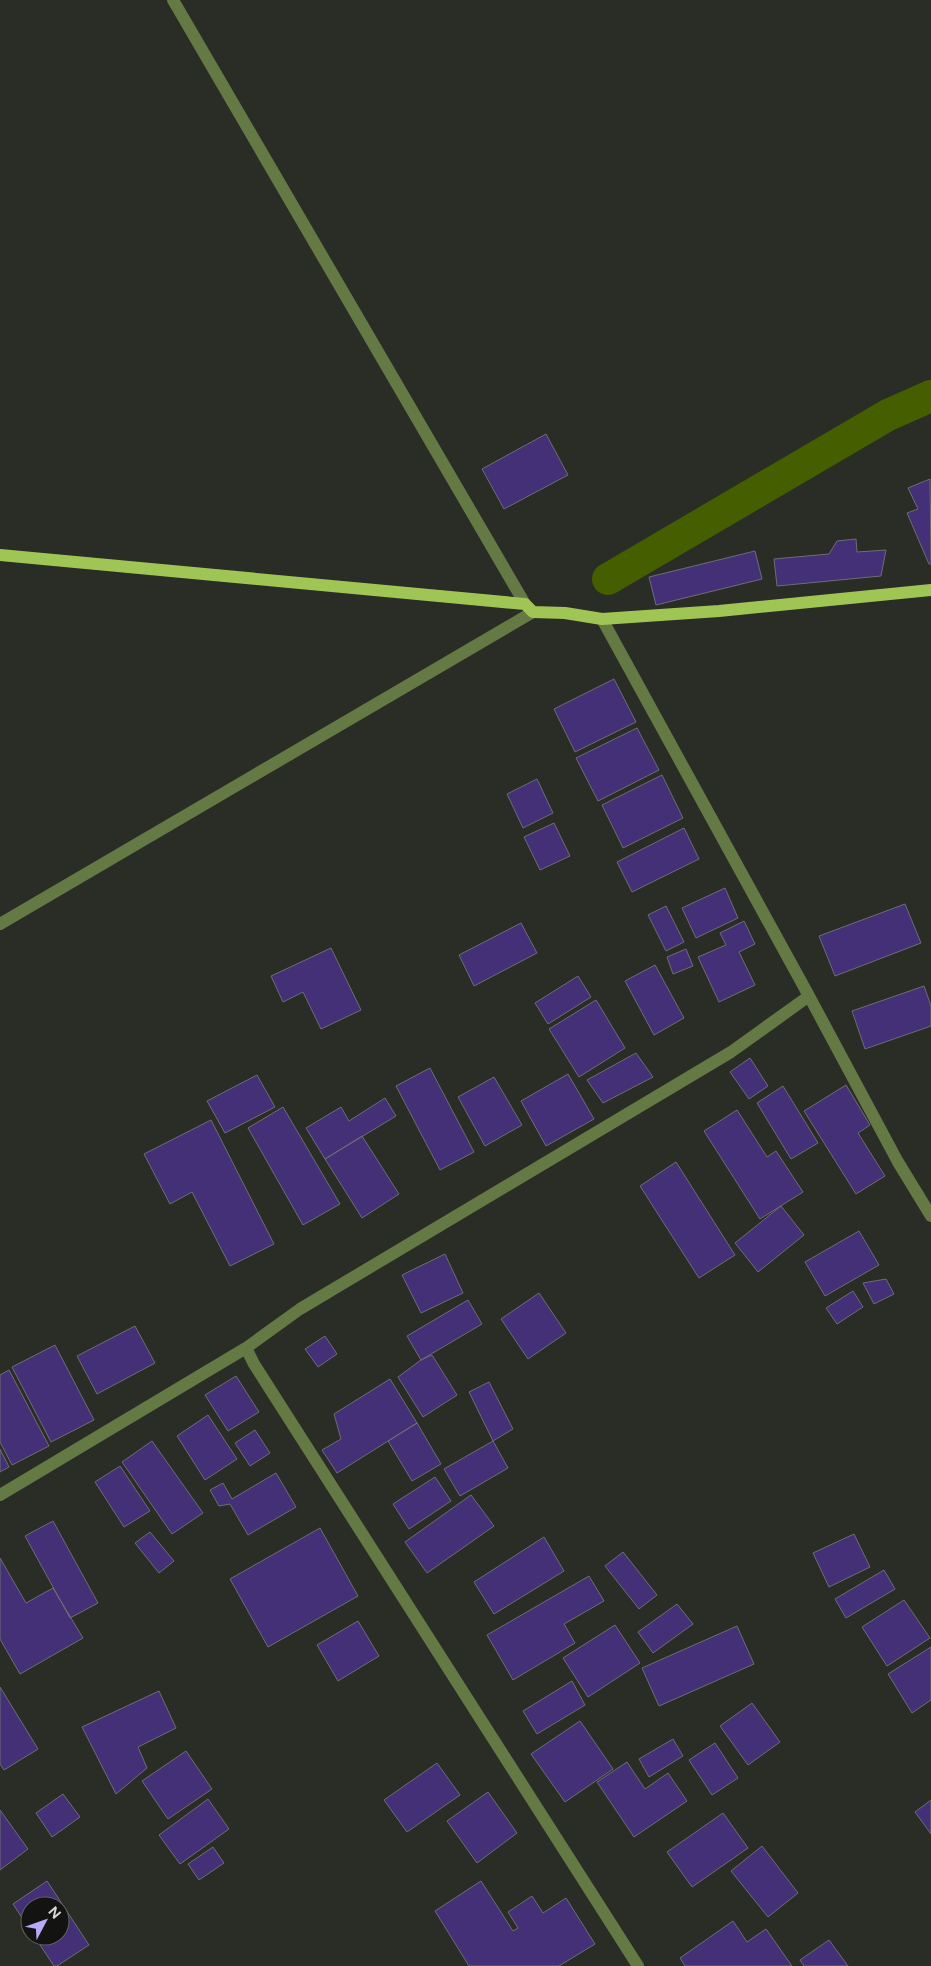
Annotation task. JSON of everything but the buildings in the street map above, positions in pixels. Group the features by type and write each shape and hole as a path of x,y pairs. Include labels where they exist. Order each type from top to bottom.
{"main road":[{"path":"0,555 529,608 602,619 719,611 931,590"}],"street":[{"path":"0,924 529,608 173,0"},
{"path":"602,619 898,1162 931,1216"},
{"path":"0,1496 246,1348 300,1309 731,1052 809,996"},
{"path":"246,1348 254,1364 638,1966"}],"waterway":[{"path":"608,579 888,415 931,396"}]}
